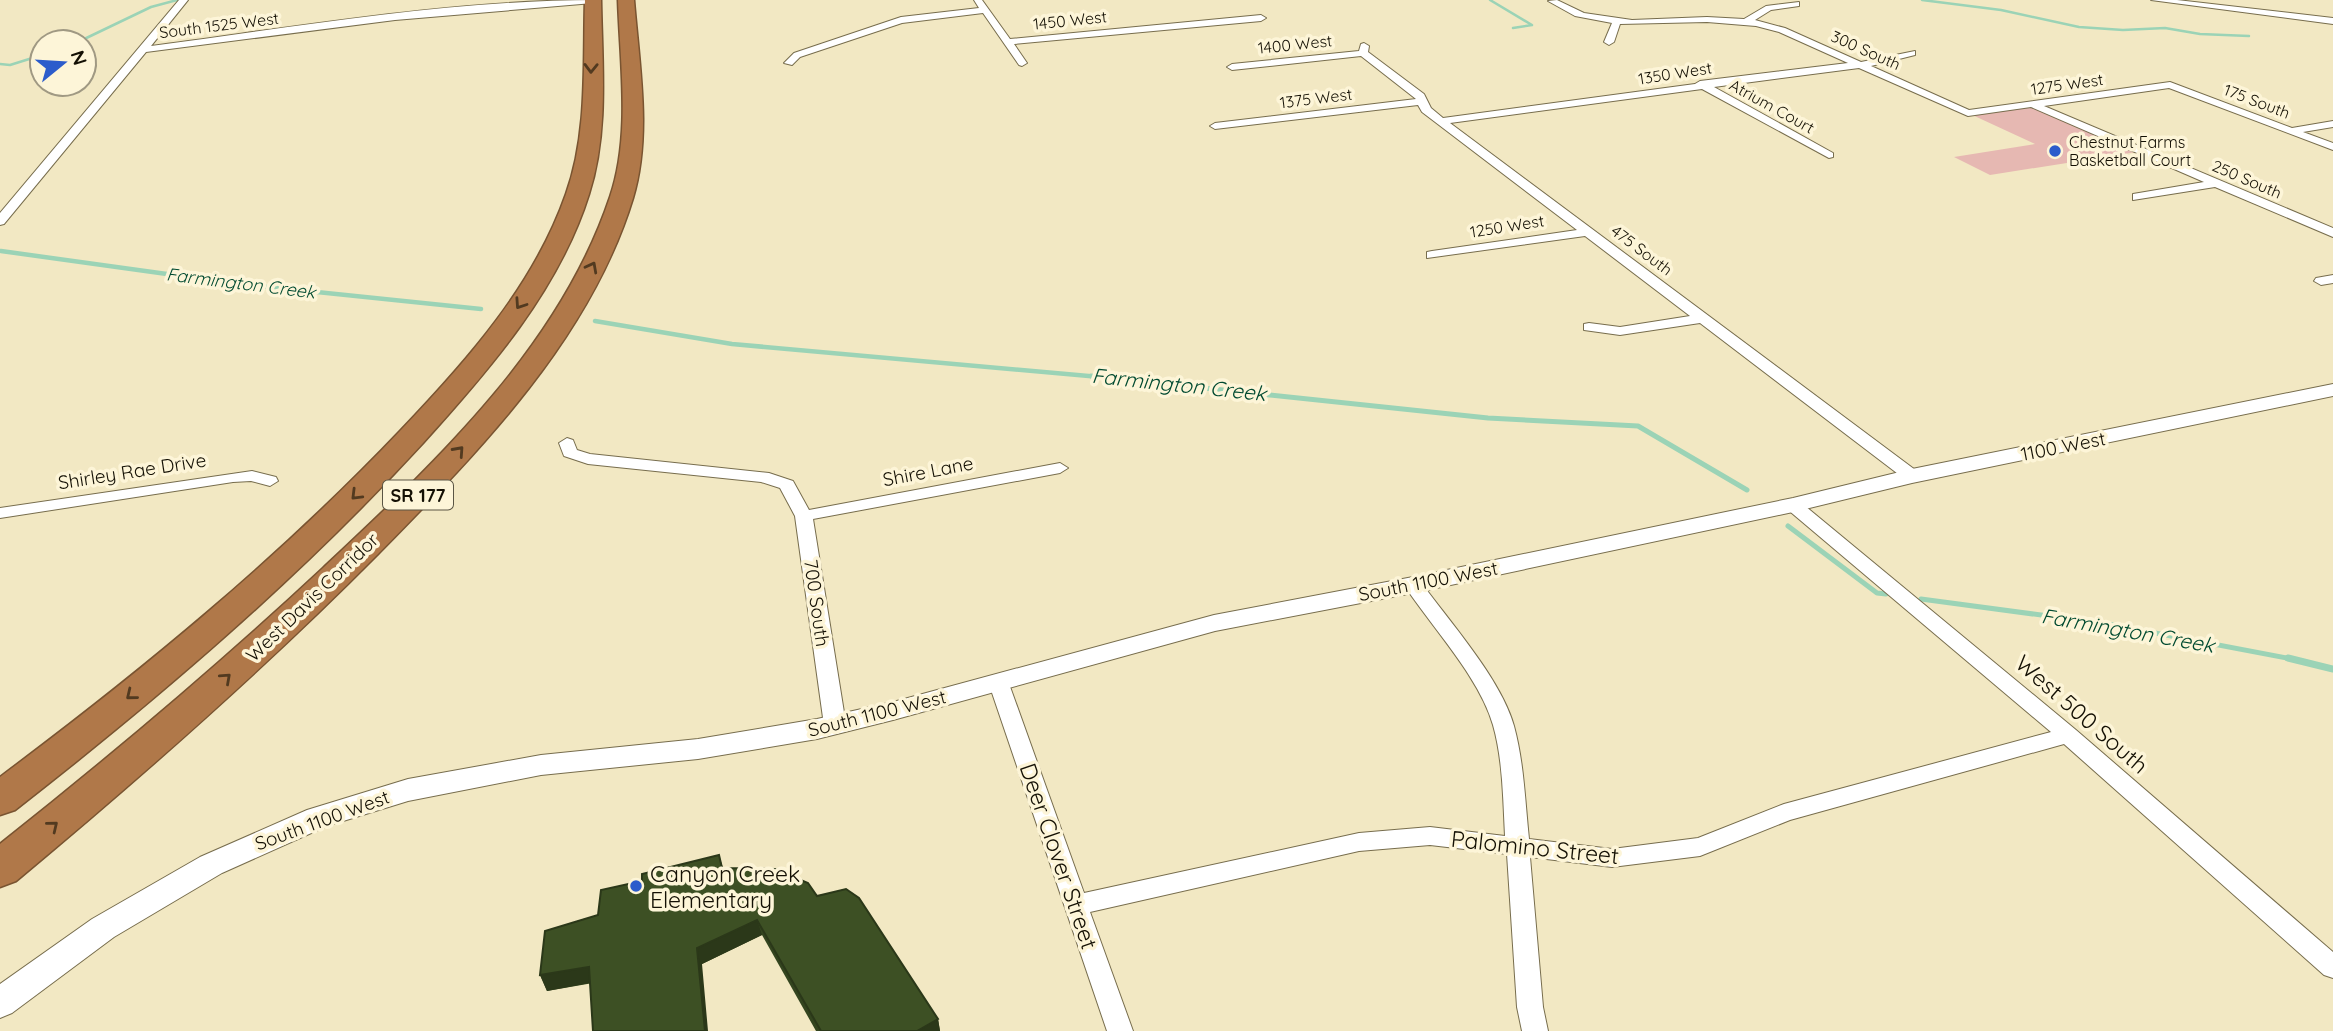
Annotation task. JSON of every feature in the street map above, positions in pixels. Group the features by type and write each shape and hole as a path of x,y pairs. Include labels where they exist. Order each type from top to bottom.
{"highway":[{"name":"SR 177","path":"0,799 167,666 307,542 412,437 466,376 507,323 562,234 584,174 590,138 593,0"},
{"name":"West Davis Corridor","path":"0,869 170,728 323,588 409,505 464,445 540,350 589,273 610,231 623,193 632,132 626,0"}],"street":[{"path":"0,221 184,0"},
{"name":"South 1525 West","path":"141,50 395,17 593,0"},
{"path":"978,0 1023,63"},
{"path":"2155,0 2333,21"},
{"path":"2265,0 2270,13"},
{"path":"1552,1 1580,14 1617,21 1657,22 1709,17 1748,20 1769,8 1796,5"},
{"path":"789,63 797,55 901,20 985,10"},
{"name":"1450 West","path":"1007,42 1261,18"},
{"name":"300 South","path":"1748,20 1782,30 1968,113"},
{"path":"1609,43 1617,21"},
{"name":"1400 West","path":"1232,67 1363,50"},
{"name":"475 South","path":"1363,50 1414,91 1426,110 1912,476"},
{"name":"1350 West","path":"1441,121 1895,59 1912,53"},
{"name":"Atrium Court","path":"1700,84 1829,155"},
{"name":"1275 West","path":"1968,113 2170,85"},
{"name":"175 South","path":"2170,85 2333,147"},
{"name":"1375 West","path":"1215,126 1422,101"},
{"name":"250 South","path":"2033,104 2333,233"},
{"path":"2291,131 2333,124"},
{"path":"2137,197 2218,183"},
{"name":"1250 West","path":"1432,255 1588,232"},
{"path":"1589,327 1620,331 1703,318"},
{"name":"1100 West","path":"1793,505 1912,476 2333,390"},
{"name":"700 South","path":"567,443 570,453 588,459 763,477 787,485 804,516 835,725"},
{"name":"Shire Lane","path":"804,516 1060,468"},
{"name":"Shirley Rae Drive","path":"0,513 233,477 252,476 270,481"},
{"name":"South 1100 West","path":"0,1003 67,952 173,885 249,846 348,807 408,790 495,772 712,747 835,725 1214,623 1413,585 1793,505"},
{"name":"West 500 South","path":"1793,505 2068,735 2333,967"},
{"path":"1413,585 1490,693 1503,724 1512,771 1530,1007 1535,1031"},
{"name":"Deer Clover Street","path":"998,681 1119,1031"},
{"name":"Palomino Street","path":"1076,905 1359,842 1430,836 1612,858 1700,848 1784,813 2068,735"}],"shaded area":[{"path":"2033,104 2143,151 1990,175 1954,157 2035,144 1968,113"}],"building":[{"name":"Canyon Creek Elementary","path":"719,855 722,868 775,869 808,883 817,896 846,889 859,898 938,1019 917,1031 821,1031 757,920 697,948 705,1031 593,1031 589,967 540,975 545,931 598,915 601,890 642,881 642,874"}],"waterway":[{"path":"98,32 151,7 177,0"},
{"path":"1490,0 1532,25 1513,28"},
{"path":"1922,0 2001,10 2079,27 2123,30 2165,28 2200,34 2249,36"},
{"path":"0,64 10,65 28,59"},
{"name":"Farmington Creek","path":"1,251 239,284 481,309"},
{"name":"Farmington Creek","path":"595,321 732,344 1104,377"},
{"name":"Farmington Creek","path":"1091,376 1104,377"},
{"name":"Farmington Creek","path":"1104,377 1111,378"},
{"name":"Farmington Creek","path":"1104,377 1488,418 1638,426 1747,490"},
{"name":"Farmington Creek","path":"1788,526 1877,593 1886,594"},
{"name":"Farmington Creek","path":"1921,599 2108,624 2293,659"},
{"name":"Farmington Creek","path":"2288,658 2293,659"},
{"name":"Farmington Creek","path":"2293,659 2333,669"}],"place":[{"name":"Chestnut Farms Basketball Court","path":"2055,151"},
{"name":"Canyon Creek Elementary","path":"636,886"}]}
